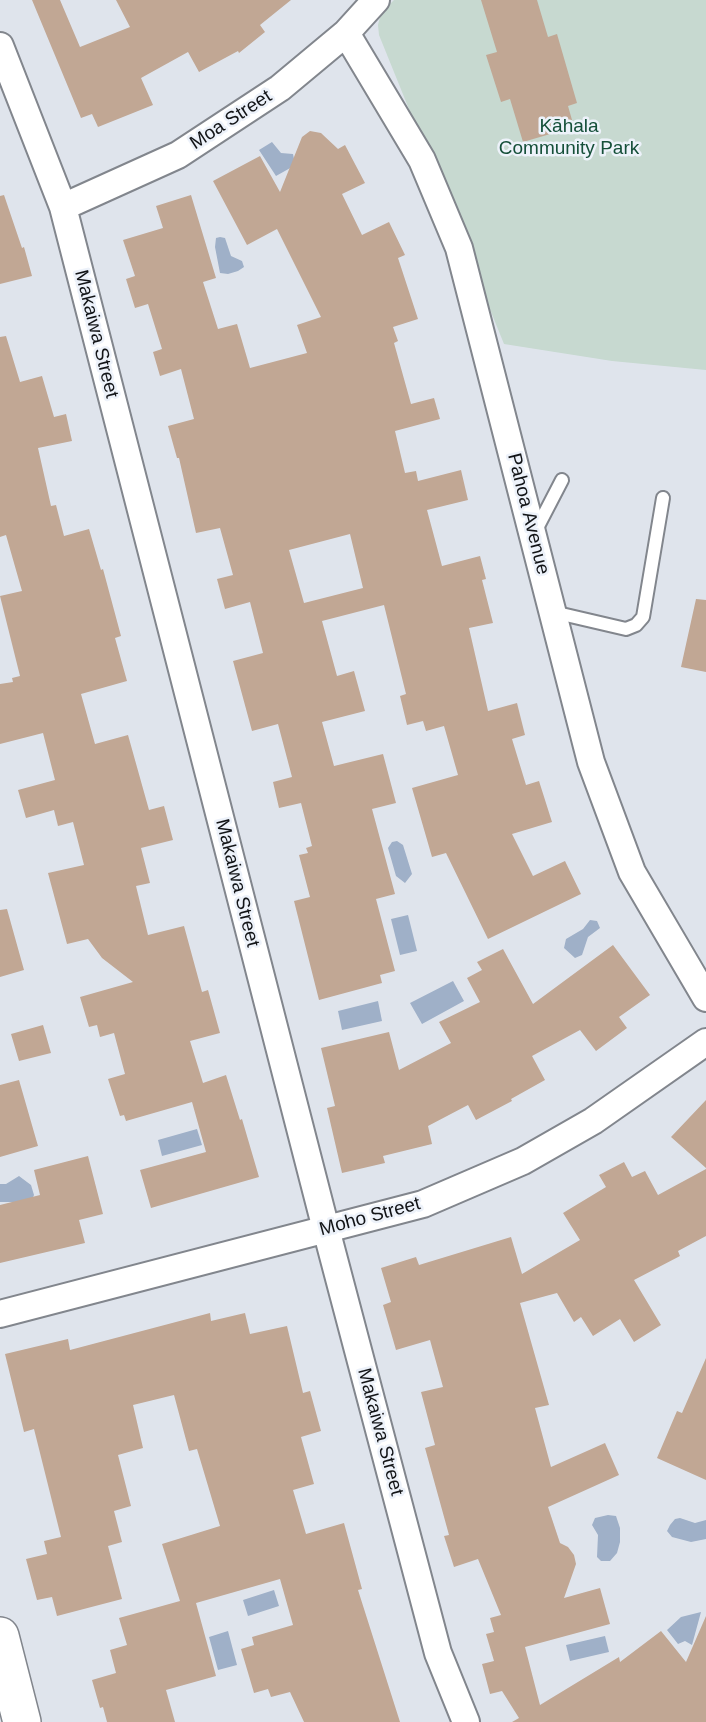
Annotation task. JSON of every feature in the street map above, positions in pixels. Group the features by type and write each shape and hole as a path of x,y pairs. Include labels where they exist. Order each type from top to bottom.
{"street":[{"name":"Moa Street","path":"63,207 178,155 280,88 346,33 376,0"},
{"name":"Pahoa Avenue","path":"346,33 422,160 459,248 591,762 632,872 706,998"},
{"name":"Makaiwa Street","path":"0,46 63,207 326,1229 439,1653 466,1722"},
{"name":"Moho Street","path":"0,1314 423,1205 523,1161 593,1121 706,1042"},
{"path":"0,1636 22,1722"}],"lane":[{"path":"533,536 562,480"},
{"path":"552,612 626,629 636,625 643,617 663,498"}],"green space":[{"name":"Kāhala Community Park","path":"394,0 706,0 706,370 612,361 504,344 379,35 381,13"}],"water":[{"path":"272,142 281,153 293,154 294,159 292,167 276,176 259,150"},
{"path":"216,238 225,238 231,256 242,261 244,267 238,271 220,273 215,247"},
{"path":"397,841 403,845 412,874 405,883 396,876 388,848 392,842"},
{"path":"408,915 417,951 400,955 391,919"},
{"path":"590,920 597,921 600,928 588,937 582,955 575,958 564,948 566,939 583,929"},
{"path":"453,981 464,1001 422,1024 410,1003"},
{"path":"378,1001 382,1021 342,1030 338,1011"},
{"path":"197,1129 202,1145 162,1156 158,1140"},
{"path":"19,1176 31,1185 34,1195 31,1202 0,1202 0,1184 6,1184"},
{"path":"616,1516 620,1528 620,1542 617,1553 610,1561 601,1561 597,1557 598,1535 592,1525 595,1518"},
{"path":"675,1519 695,1523 706,1520 706,1539 691,1542 672,1537 667,1531"},
{"path":"274,1590 279,1606 248,1616 243,1600"},
{"path":"701,1612 692,1645 685,1641 678,1644 667,1630 681,1617"},
{"path":"228,1631 237,1665 218,1670 209,1637"},
{"path":"605,1636 609,1652 570,1661 566,1645"}],"building":[{"path":"32,0 60,0 80,47 130,27 116,0 291,0 260,25 265,32 239,53 238,51 199,72 188,52 141,78 153,105 98,127 92,114 81,118"},
{"path":"481,0 537,0 548,37 557,34 577,103 568,106 574,127 523,142 510,99 501,102 486,55 497,52"},
{"path":"310,131 321,133 338,149 345,145 365,183 342,194 362,235 389,222 405,255 398,258 418,319 393,327 398,341 394,343 411,404 434,398 440,419 395,431 405,473 416,471 418,481 461,470 468,500 427,510 442,566 480,556 486,579 482,580 493,623 469,628 488,711 517,703 525,735 512,739 526,785 539,781 552,822 512,834 533,876 565,861 581,894 488,939 446,853 432,857 412,788 458,775 444,726 426,731 423,721 407,725 400,696 406,694 384,605 322,621 337,676 354,671 365,711 322,722 334,766 383,754 396,803 372,809 395,894 376,899 395,971 380,975 382,983 319,1000 294,901 310,897 299,855 308,853 306,848 312,846 301,803 279,808 273,782 292,777 278,724 252,731 233,661 263,653 250,602 225,609 217,579 233,575 220,528 196,533 179,458 168,426 194,419 181,369 160,376 153,352 162,349 148,304 135,308 126,279 135,276 123,240 163,228 156,206 191,195 216,278 203,282 218,329 237,324 250,368 307,353 297,325 321,317 277,229 247,245 213,181 260,156 280,192 302,137","holes":["350,534 363,588 304,603 289,550"]},
{"path":"4,195 32,276 0,284 0,196"},
{"path":"6,336 20,382 42,376 54,417 66,414 72,441 38,448 51,506 56,505 64,536 89,529 121,636 115,638 127,681 81,694 95,744 128,735 149,810 164,806 173,840 141,848 150,883 136,886 148,935 184,926 202,992 208,990 220,1033 190,1041 203,1083 226,1075 259,1177 151,1208 140,1170 206,1152 192,1102 126,1121 124,1115 120,1116 108,1079 125,1074 114,1033 100,1037 97,1025 89,1027 80,997 133,982 102,958 88,939 67,944 48,873 84,865 73,822 58,826 54,810 26,818 18,790 55,780 43,733 0,744 0,684 13,682 12,678 20,676 0,596 22,591 6,535 0,537 0,337"},
{"path":"696,599 706,600 706,672 681,667"},
{"path":"7,909 24,970 0,977 0,910"},
{"path":"613,945 650,995 619,1017 627,1028 596,1051 580,1030 532,1056 545,1080 511,1099 512,1101 476,1120 468,1105 428,1126 432,1144 383,1156 385,1163 342,1173 327,1108 335,1106 321,1048 389,1032 399,1070 451,1043 439,1022 480,1002 467,978 482,970 477,962 503,949 533,1004"},
{"path":"43,1025 51,1053 19,1061 11,1034"},
{"path":"19,1080 38,1146 0,1157 0,1085"},
{"path":"706,1100 706,1168 671,1137"},
{"path":"88,1156 103,1214 79,1220 85,1243 0,1263 0,1205 40,1195 34,1170"},
{"path":"624,1162 632,1177 645,1171 658,1195 706,1169 706,1236 678,1251 680,1256 634,1280 661,1325 634,1342 620,1319 593,1336 581,1317 574,1322 557,1293 520,1303 549,1405 535,1408 551,1467 605,1443 619,1475 548,1507 560,1543 568,1547 576,1564 564,1598 600,1588 610,1624 525,1647 540,1705 619,1657 620,1662 661,1631 686,1662 706,1616 706,1722 512,1722 519,1718 502,1691 490,1694 482,1664 494,1661 486,1634 494,1632 490,1618 501,1615 478,1559 454,1567 444,1536 449,1535 425,1448 435,1445 421,1392 443,1387 430,1340 396,1350 383,1305 391,1302 381,1268 416,1257 419,1265 511,1237 522,1274 580,1240 563,1213 606,1187 599,1175"},
{"path":"210,1313 211,1321 245,1313 250,1334 287,1326 303,1393 310,1391 321,1431 301,1437 314,1484 293,1490 306,1534 344,1523 362,1589 358,1590 400,1722 304,1722 290,1692 271,1697 268,1689 254,1693 241,1649 254,1645 252,1637 293,1625 280,1579 196,1603 216,1676 166,1690 175,1722 107,1722 92,1680 116,1673 110,1650 127,1645 119,1618 180,1601 162,1544 220,1526 197,1449 189,1451 174,1395 133,1405 143,1448 118,1455 131,1506 114,1511 122,1542 108,1546 122,1599 57,1616 52,1597 37,1600 26,1559 47,1554 44,1541 61,1537 34,1429 24,1432 5,1354 68,1339 70,1350"},
{"path":"706,1358 706,1480 657,1458 677,1411 682,1413"}]}
